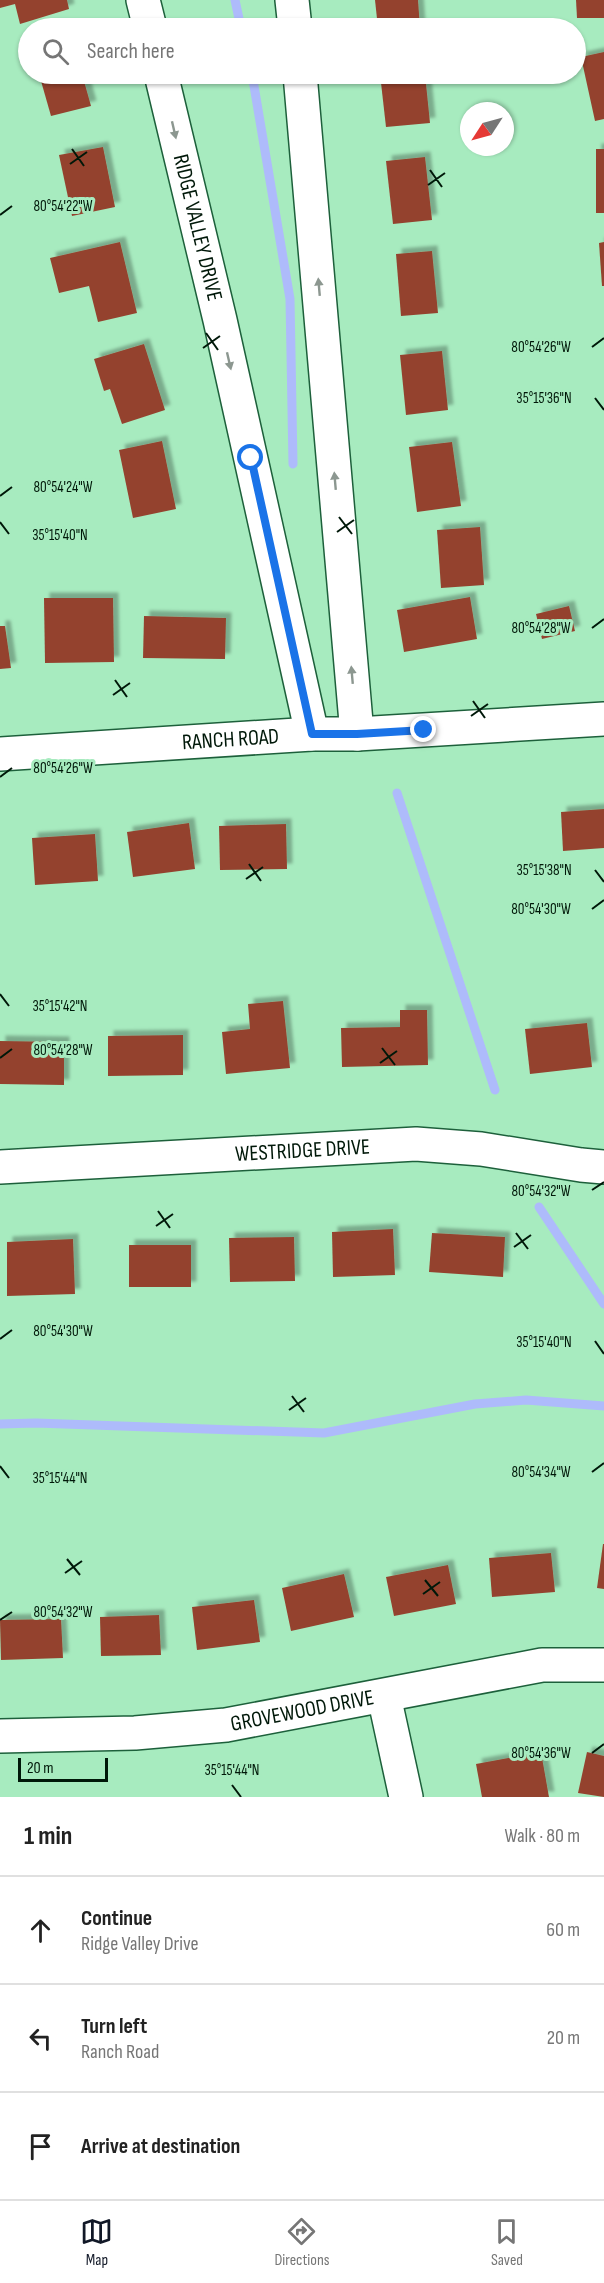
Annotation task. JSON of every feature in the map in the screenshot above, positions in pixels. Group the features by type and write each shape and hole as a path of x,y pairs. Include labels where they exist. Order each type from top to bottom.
{"street":[{"path":"143,0 148,18"},
{"path":"292,0 294,18"},
{"name":"RIDGE VALLEY DRIVE","path":"162,84 220,320 312,734"},
{"path":"301,84 357,734"},
{"name":"RANCH ROAD","path":"0,754 312,734 357,734 604,719"},
{"name":"WESTRIDGE DRIVE","path":"0,1167 416,1144 481,1149 604,1167"},
{"name":"GROVEWOOD DRIVE","path":"0,1736 135,1733 226,1725 543,1665 566,1663 604,1665"},
{"path":"384,1696 406,1797"}],"building":[{"path":"0,0 67,0 69,9 40,18 18,18 15,4 0,8"},
{"path":"375,0 418,0 419,18 377,18"},
{"path":"576,0 604,0 604,18 577,18"},
{"path":"604,52 604,119 595,121 586,80 586,56"},
{"path":"42,84 85,84 91,106 51,116"},
{"path":"381,84 426,84 430,123 386,127"},
{"path":"103,147 115,207 72,216 59,155"},
{"path":"596,149 604,149 604,213 596,213"},
{"path":"425,157 432,220 393,224 386,161"},
{"path":"120,242 137,313 98,322 89,286 59,293 50,258"},
{"path":"604,242 604,286 602,286 599,243"},
{"path":"432,251 438,313 401,316 396,254"},
{"path":"144,344 165,410 122,424 110,389 104,391 94,359"},
{"path":"442,351 448,410 406,415 400,355"},
{"path":"162,441 176,509 133,518 119,450"},
{"path":"452,442 461,506 417,512 409,447"},
{"path":"480,527 484,585 441,588 437,530"},
{"path":"470,597 477,639 404,652 397,610"},
{"path":"44,598 113,598 114,662 45,663"},
{"path":"569,606 575,631 542,639 536,614"},
{"path":"144,616 226,618 225,659 143,658"},
{"path":"0,626 5,626 11,668 0,669"},
{"path":"604,809 604,848 563,851 561,812"},
{"path":"189,823 195,869 133,877 127,832"},
{"path":"286,824 287,869 220,870 219,826"},
{"path":"95,834 98,881 35,885 32,838"},
{"path":"283,1001 290,1068 226,1074 222,1032 250,1029 248,1004"},
{"path":"400,1010 427,1010 428,1065 342,1067 341,1028 400,1027"},
{"path":"587,1023 592,1067 530,1074 525,1029"},
{"path":"183,1035 183,1075 108,1076 108,1036"},
{"path":"0,1041 64,1042 64,1085 0,1084"},
{"path":"393,1229 395,1275 333,1277 332,1232"},
{"path":"432,1233 505,1237 503,1277 429,1272"},
{"path":"294,1237 295,1281 230,1282 229,1238"},
{"path":"73,1239 75,1294 7,1296 7,1242"},
{"path":"129,1245 191,1245 191,1287 129,1287"},
{"path":"604,1544 604,1589 597,1588"},
{"path":"551,1553 555,1592 492,1597 489,1558"},
{"path":"448,1565 456,1604 394,1616 386,1577"},
{"path":"344,1574 354,1617 291,1631 282,1588"},
{"path":"254,1600 260,1642 197,1650 192,1607"},
{"path":"159,1615 161,1655 101,1656 100,1617"},
{"path":"61,1619 63,1658 1,1660 0,1620"},
{"path":"541,1752 549,1797 482,1797 476,1764"},
{"path":"587,1752 604,1756 604,1797 578,1793"}],"waterway":[{"path":"235,0 239,18"},
{"path":"254,84 290,299 293,464"},
{"path":"397,793 495,1090"},
{"path":"539,1207 604,1304"},
{"path":"0,1424 36,1423 324,1433 475,1404 526,1400 604,1406"}],"route":[{"path":"251,458 312,734 424,730"}]}
